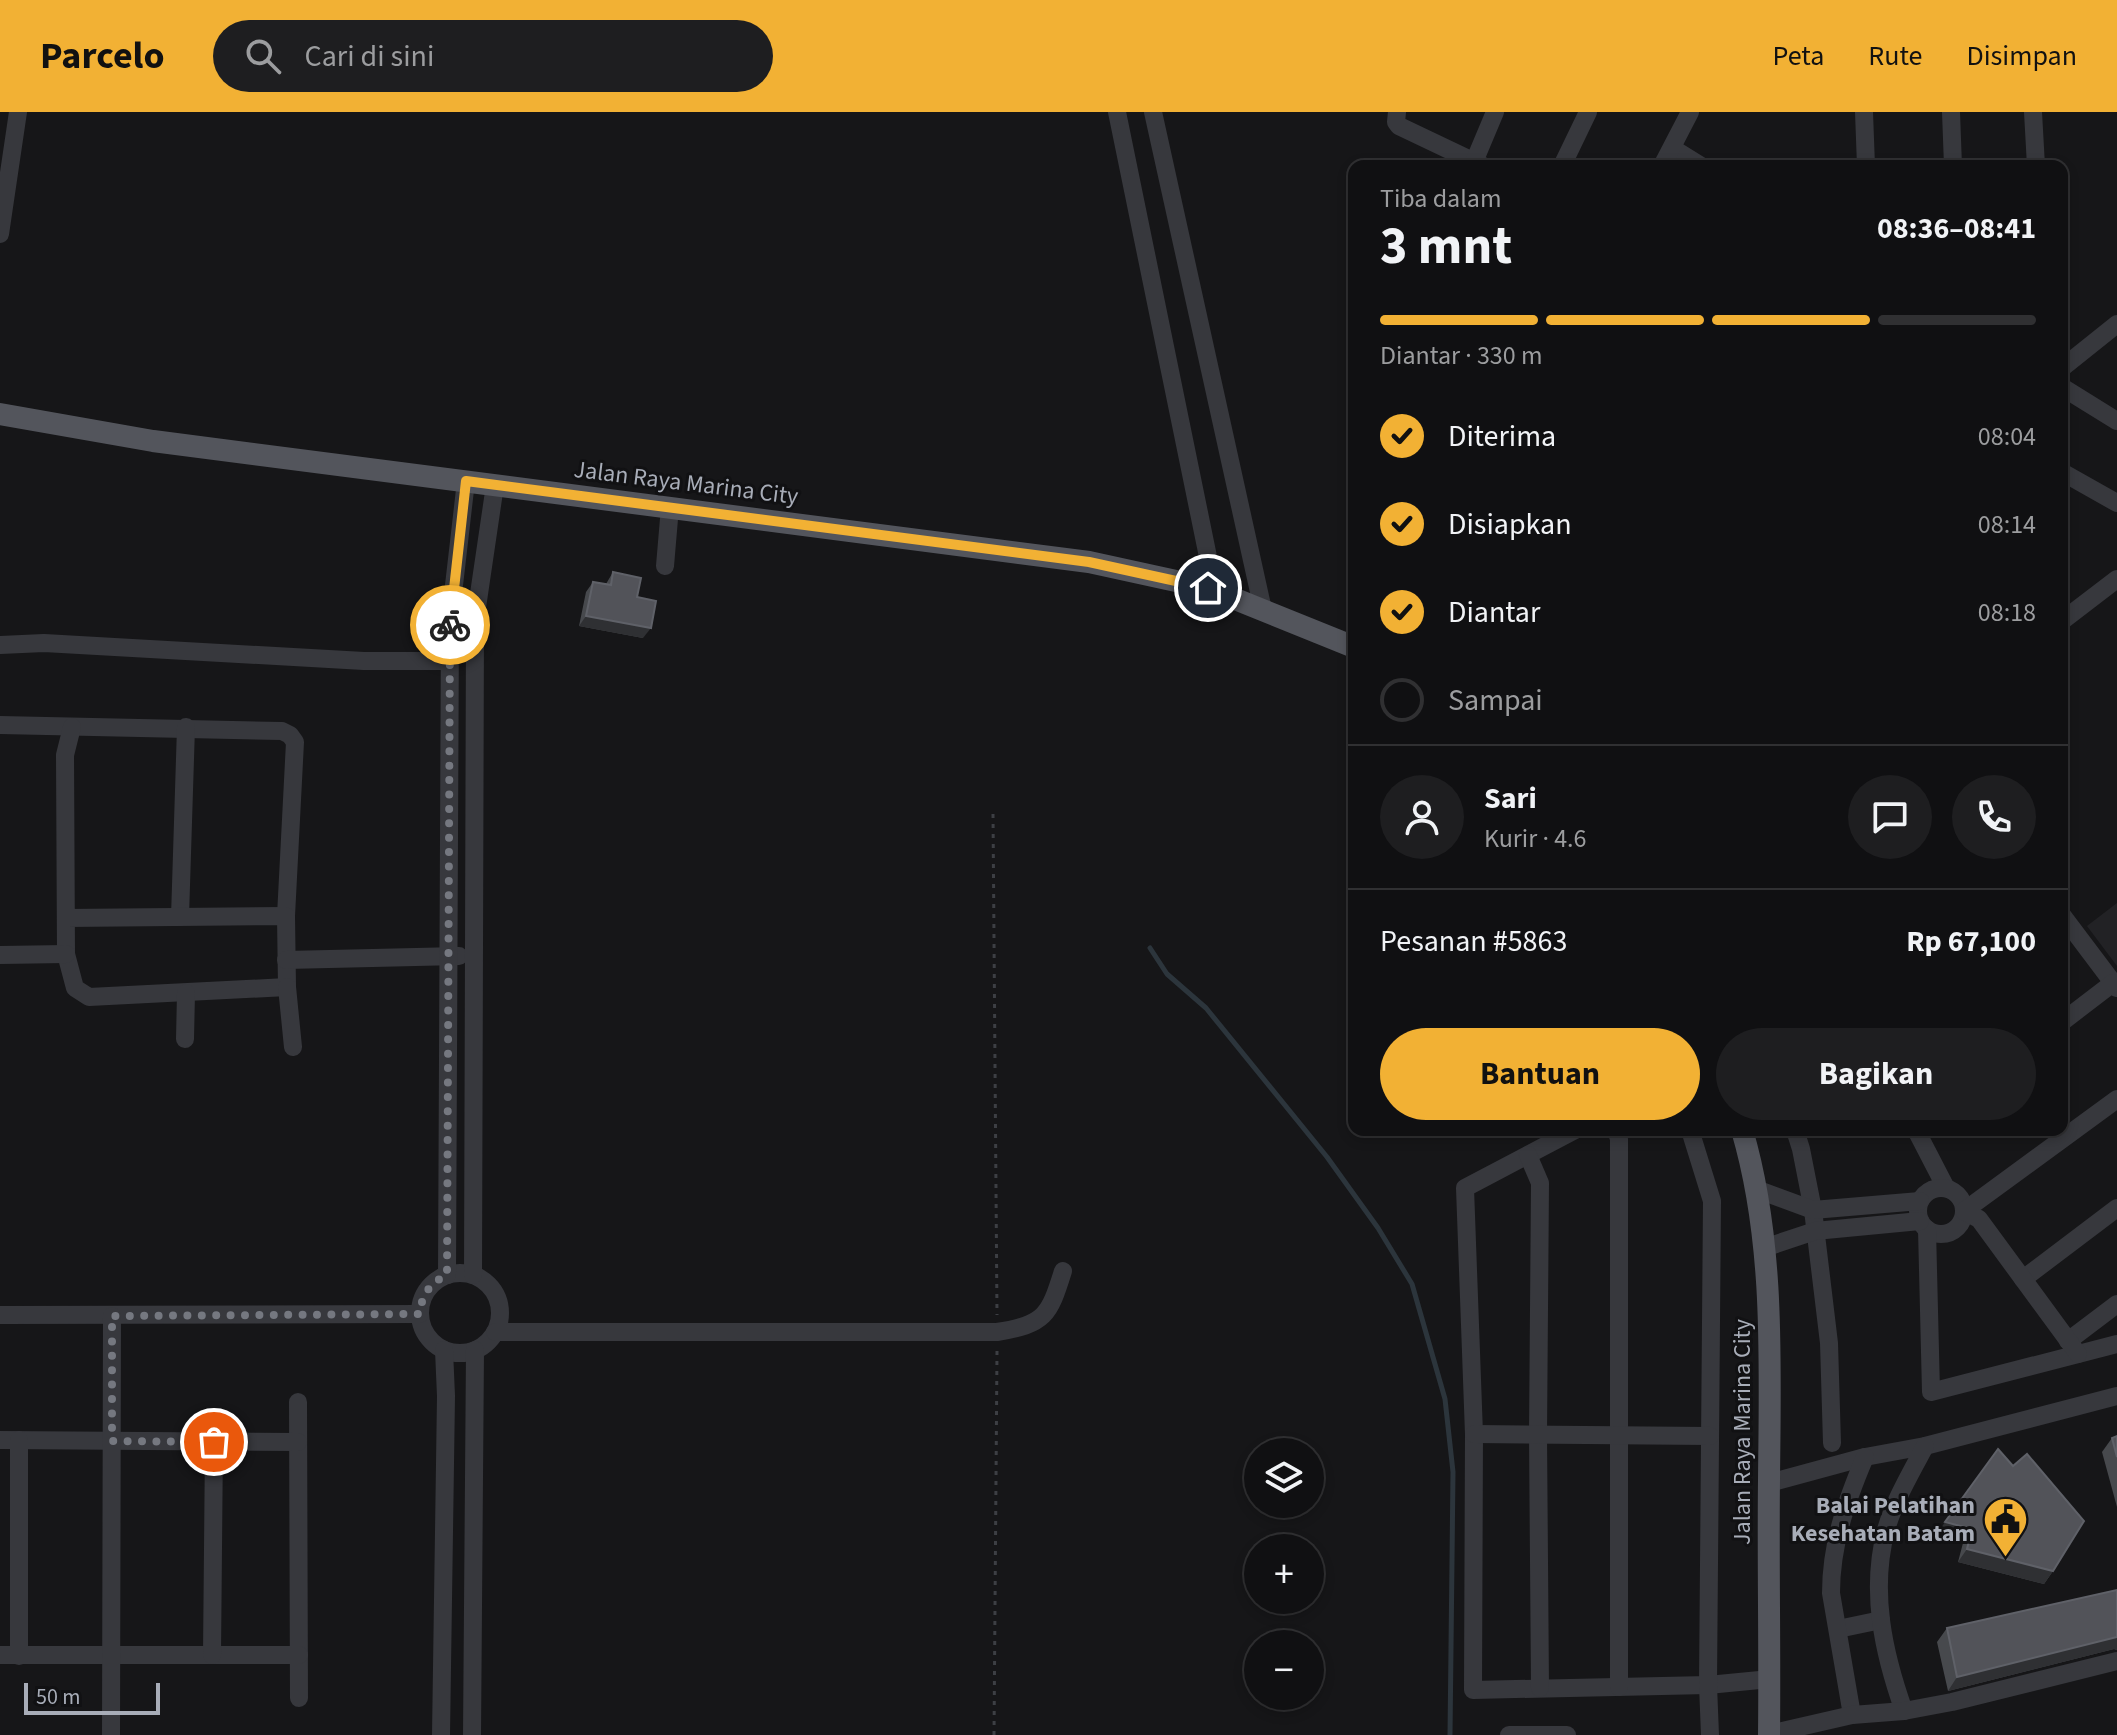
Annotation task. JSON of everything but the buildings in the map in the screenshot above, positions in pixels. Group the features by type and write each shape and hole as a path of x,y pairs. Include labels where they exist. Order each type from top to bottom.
{"main road":[{"name":"Jalan Raya Marina City","path":"0,414 149,440 1089,562 1215,591 1348,645"},
{"name":"Jalan Raya Marina City","path":"1743,1136 1756,1189 1764,1248 1770,1378 1769,1734"}],"street":[{"path":"0,234 18,112"},
{"path":"1117,112 1215,591"},
{"path":"1153,112 1263,610"},
{"path":"1397,112 1396,122 1399,126 1470,160"},
{"path":"1479,160 1495,112"},
{"path":"1565,160 1588,112"},
{"path":"1665,160 1690,112"},
{"path":"1864,112 1866,160"},
{"path":"1951,112 1953,160"},
{"path":"2033,112 2036,160"},
{"path":"1672,148 1691,160"},
{"path":"1139,220 1175,215"},
{"path":"2068,363 2117,324"},
{"path":"2068,391 2117,421"},
{"path":"2068,475 2117,503"},
{"path":"447,1275 450,620 466,481"},
{"path":"473,1275 475,621 495,485"},
{"path":"665,566 670,507"},
{"path":"2068,616 2117,579"},
{"path":"0,645 44,643 364,661 450,661"},
{"path":"0,725 186,727 282,731 290,735 295,742 286,960 293,1047"},
{"path":"72,727 65,755 66,954 75,988 89,997 287,987"},
{"path":"180,917 186,727"},
{"path":"66,918 286,916"},
{"path":"2068,923 2115,986 2068,1018"},
{"path":"0,955 66,954"},
{"path":"286,960 474,955"},
{"path":"185,1039 186,993"},
{"path":"2068,1135 2117,1099"},
{"path":"1564,1136 1465,1188 1474,1434 1473,1690 1708,1685 1770,1679"},
{"path":"1618,1136 1619,1687"},
{"path":"1692,1136 1712,1201 1710,1735"},
{"path":"1797,1136 1813,1210 1829,1343 1832,1443"},
{"path":"1920,1136 1946,1188"},
{"path":"1964,1211 2066,1136"},
{"path":"1528,1155 1540,1183 1540,1688"},
{"path":"1764,1248 1815,1231 1923,1225 1936,1233 1946,1233 1956,1229 1964,1211 1956,1192 1946,1188 1927,1192 1920,1201 1918,1211 1923,1225 1931,1392 2073,1347 2117,1344"},
{"path":"1756,1189 1813,1210 1920,1201"},
{"path":"2023,1279 2117,1208"},
{"path":"1964,1211 1979,1219 2073,1347"},
{"path":"495,1332 997,1332 1040,1320 1055,1298 1063,1271"},
{"path":"447,1275 473,1275 494,1292 499,1305 495,1332 475,1350 444,1350 427,1335 420,1314 424,1294 438,1279 447,1275"},
{"path":"2073,1347 2117,1304"},
{"path":"0,1315 420,1314"},
{"path":"111,1735 112,1316"},
{"path":"441,1735 444,1350"},
{"path":"472,1735 475,1350"},
{"path":"1769,1483 2117,1396"},
{"path":"298,1402 299,1698"},
{"path":"1474,1434 1710,1436"},
{"path":"19,1656 9,1440 298,1442"},
{"path":"212,1655 214,1442"},
{"path":"1904,1711 1889,1667 1881,1620 1878,1572 1887,1527 1925,1446"},
{"path":"1852,1715 1831,1578 1843,1508 1865,1457"},
{"path":"1838,1629 1881,1620"},
{"path":"0,1655 299,1655"},
{"path":"1769,1734 1852,1715 1904,1711 1952,1702 2117,1661"},
{"path":"1509,1735 1567,1735"}],"path":[{"path":"993,814 997,1332 994,1735"}],"shaded area":[{"path":"2117,903 2117,966 2087,926"}],"waterway":[{"path":"1150,948 1167,974 1206,1008 1327,1157 1378,1228 1412,1284 1445,1399 1453,1472 1450,1735"}],"way so far":[{"path":"214,1442 112,1441 112,1316 420,1314 424,1294 438,1279 447,1275 450,625"}],"place":[{"name":"Balai Pelatihan Kesehatan Batam","path":"2006,1558"}],"route":[{"path":"450,625 466,481 1089,562 1208,588"}]}
